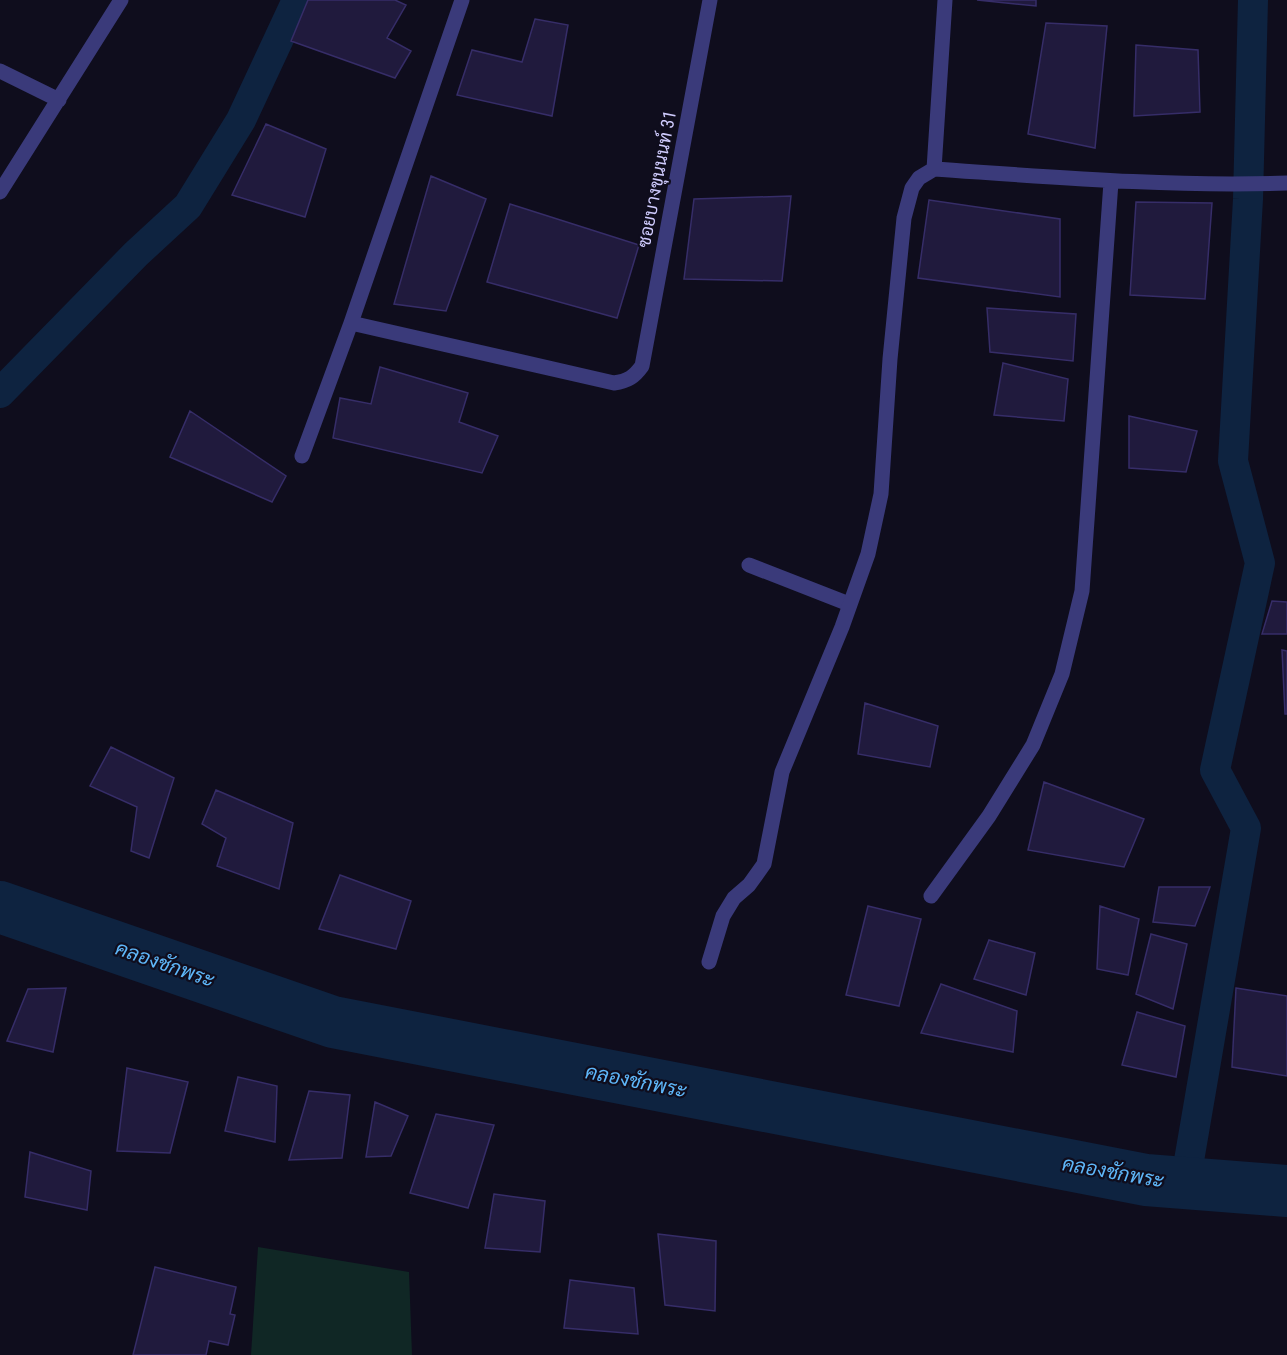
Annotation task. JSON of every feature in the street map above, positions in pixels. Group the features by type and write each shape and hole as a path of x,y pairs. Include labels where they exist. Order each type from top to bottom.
{"street":[{"path":"0,192 121,0"},
{"path":"302,456 351,323 462,0"},
{"name":"ซอยบางขุนนนท์ 31","path":"351,323 614,383 625,382 634,376 642,366 710,0"},
{"path":"934,169 945,0"},
{"path":"0,71 59,100"},
{"path":"709,962 723,916 734,898 749,885 764,864 782,772 868,554 881,495 890,359 904,218 912,188 919,178 934,169 1111,182 1220,185 1287,183"},
{"path":"931,897 989,816 1033,745 1062,674 1082,591 1111,182"},
{"path":"749,565 849,604"}],"green space":[{"path":"258,1247 409,1272 412,1355 251,1355"}],"building":[{"path":"308,0 395,0 406,5 387,38 411,51 395,78 291,41"},
{"path":"977,0 1036,0 1036,6"},
{"path":"535,19 568,25 552,116 457,95 472,50 522,62"},
{"path":"1046,23 1107,26 1095,148 1028,134"},
{"path":"1136,45 1198,50 1200,112 1134,116"},
{"path":"266,124 326,149 305,217 232,195"},
{"path":"431,176 486,199 446,311 394,304"},
{"path":"791,196 782,281 684,279 694,199"},
{"path":"929,200 1060,219 1060,297 918,278"},
{"path":"1136,202 1212,203 1205,299 1130,295"},
{"path":"510,204 639,245 617,318 487,282"},
{"path":"987,308 1076,314 1073,361 990,352"},
{"path":"1003,363 1068,379 1064,421 994,415"},
{"path":"380,367 468,393 459,422 498,436 482,473 333,438 340,398 371,404"},
{"path":"190,411 286,476 272,502 170,457"},
{"path":"1129,416 1197,431 1186,472 1129,468"},
{"path":"1272,601 1287,602 1287,634 1262,634"},
{"path":"1282,650 1287,651 1287,714 1285,714"},
{"path":"865,703 938,726 930,767 858,754"},
{"path":"111,747 174,778 149,858 131,851 137,807 90,786"},
{"path":"1044,782 1144,819 1124,867 1028,850"},
{"path":"216,790 293,823 279,889 217,866 226,838 202,824"},
{"path":"340,875 411,901 396,949 319,929"},
{"path":"1159,887 1210,887 1195,926 1153,922"},
{"path":"868,906 921,919 899,1006 846,995"},
{"path":"1100,906 1139,919 1128,975 1097,969"},
{"path":"1151,934 1187,944 1173,1009 1136,994"},
{"path":"989,940 1035,953 1026,995 974,979"},
{"path":"941,984 1017,1011 1013,1052 921,1033"},
{"path":"66,988 53,1052 7,1041 28,989"},
{"path":"1236,988 1287,996 1287,1076 1232,1067"},
{"path":"1137,1012 1185,1026 1176,1077 1122,1065"},
{"path":"127,1068 188,1082 170,1153 117,1151"},
{"path":"238,1077 277,1086 275,1142 225,1131"},
{"path":"309,1091 350,1095 342,1158 289,1160"},
{"path":"375,1102 408,1116 391,1156 366,1157"},
{"path":"436,1114 494,1125 468,1208 410,1193"},
{"path":"30,1152 91,1171 87,1210 25,1197"},
{"path":"494,1194 545,1201 540,1252 485,1248"},
{"path":"658,1234 716,1241 715,1311 665,1305"},
{"path":"155,1267 236,1287 230,1314 235,1315 228,1345 209,1341 206,1355 133,1355"},
{"path":"570,1280 634,1288 638,1334 564,1328"}],"waterway":[{"path":"0,393 136,254 188,206 241,120 297,0"},
{"path":"1185,1184 1246,828 1215,770 1260,563 1233,461 1248,199 1253,0"},
{"name":"คลองชักพระ","path":"0,907 333,1022 1146,1180 1287,1191"}]}
